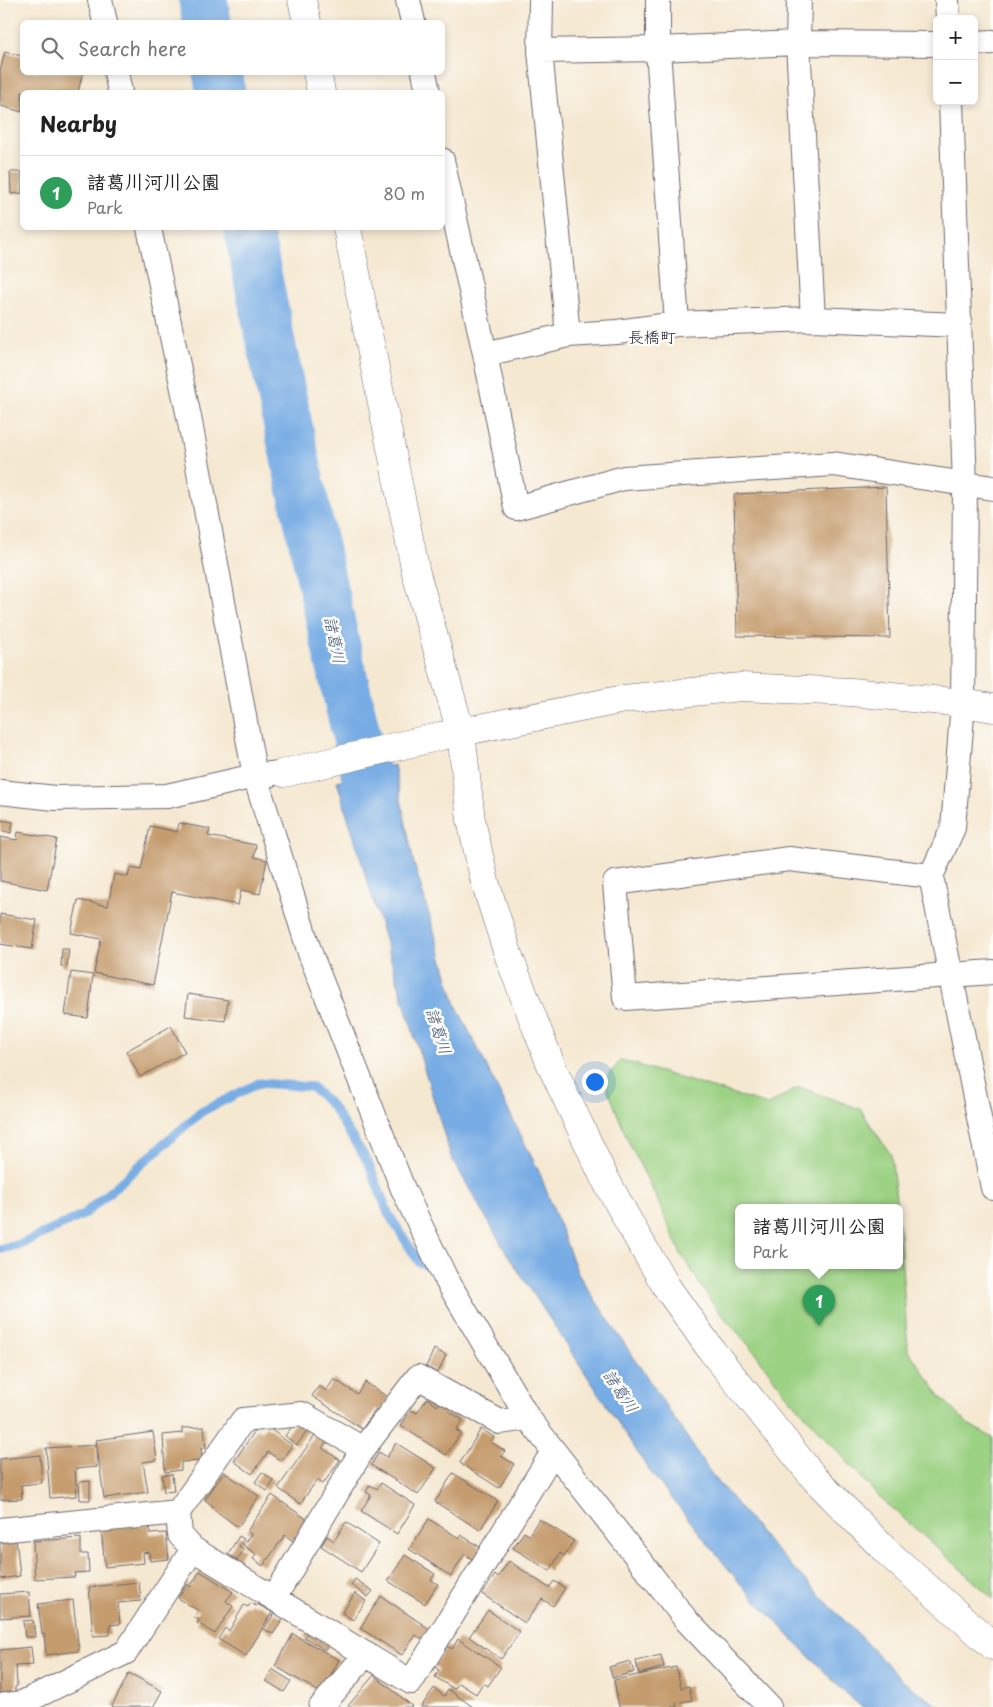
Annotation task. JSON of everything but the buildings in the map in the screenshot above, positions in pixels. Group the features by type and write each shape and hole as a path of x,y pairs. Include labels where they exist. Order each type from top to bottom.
{"street":[{"path":"100,0 105,20"},
{"path":"302,0 307,20"},
{"path":"408,0 413,20"},
{"path":"541,0 540,51 568,335"},
{"path":"658,0 658,49 677,324"},
{"path":"799,0 798,42 813,320"},
{"path":"947,0 948,15"},
{"path":"540,51 658,49 798,42 933,44"},
{"path":"978,43 993,42"},
{"path":"117,75 120,90"},
{"path":"318,75 321,90"},
{"path":"425,75 428,90"},
{"path":"951,105 965,485 963,703 953,828 931,876 993,1188"},
{"path":"445,174 485,354 516,508 624,478 833,464 993,488"},
{"path":"149,230 189,416 255,776 310,953 404,1189 445,1277 528,1418 687,1621 769,1707"},
{"path":"348,230 416,573 485,882 509,957 551,1065 603,1175 666,1286 712,1351 816,1480 886,1551 993,1646"},
{"path":"485,354 568,335 616,332 677,324 813,320 959,325"},
{"path":"0,792 55,798 167,796 255,776 284,773 451,735 624,699 741,688 851,692 963,703 993,708"},
{"path":"931,876 789,859 615,883 625,998 993,972"},
{"path":"274,1598 363,1449 418,1377 500,1422 528,1418"},
{"path":"363,1449 302,1414 243,1420 178,1512 180,1535 193,1549 411,1682 553,1452"},
{"path":"0,1530 178,1512"},
{"path":"0,1706 22,1703 126,1652 193,1549"},
{"path":"321,1707 366,1654"}],"green space":[{"path":"621,1060 768,1105 799,1087 860,1109 891,1155 897,1204 735,1204 735,1269 902,1269 908,1350 940,1396 968,1424 993,1438 993,1599 879,1497 785,1393 753,1350 712,1303 681,1254 656,1197 629,1143 604,1080"}],"water":[{"path":"394,765 414,864 456,1005 540,1174 578,1274 710,1472 768,1542 904,1682 940,1707 862,1707 845,1693 743,1587 649,1470 506,1252 451,1157 337,781"}],"waterway":[{"name":"諸葛川","path":"203,0 207,20"},
{"name":"諸葛川","path":"218,75 221,90"},
{"name":"諸葛川","path":"248,230 311,534 381,839"},
{"path":"0,1249 21,1244 83,1215 201,1112 259,1083 312,1087 331,1105 368,1162 388,1213 419,1262 430,1267"}],"place":[{"name":"諸葛川河川公園","path":"819,1326"}],"district":[{"name":"長橋町","path":"652,337"}]}
